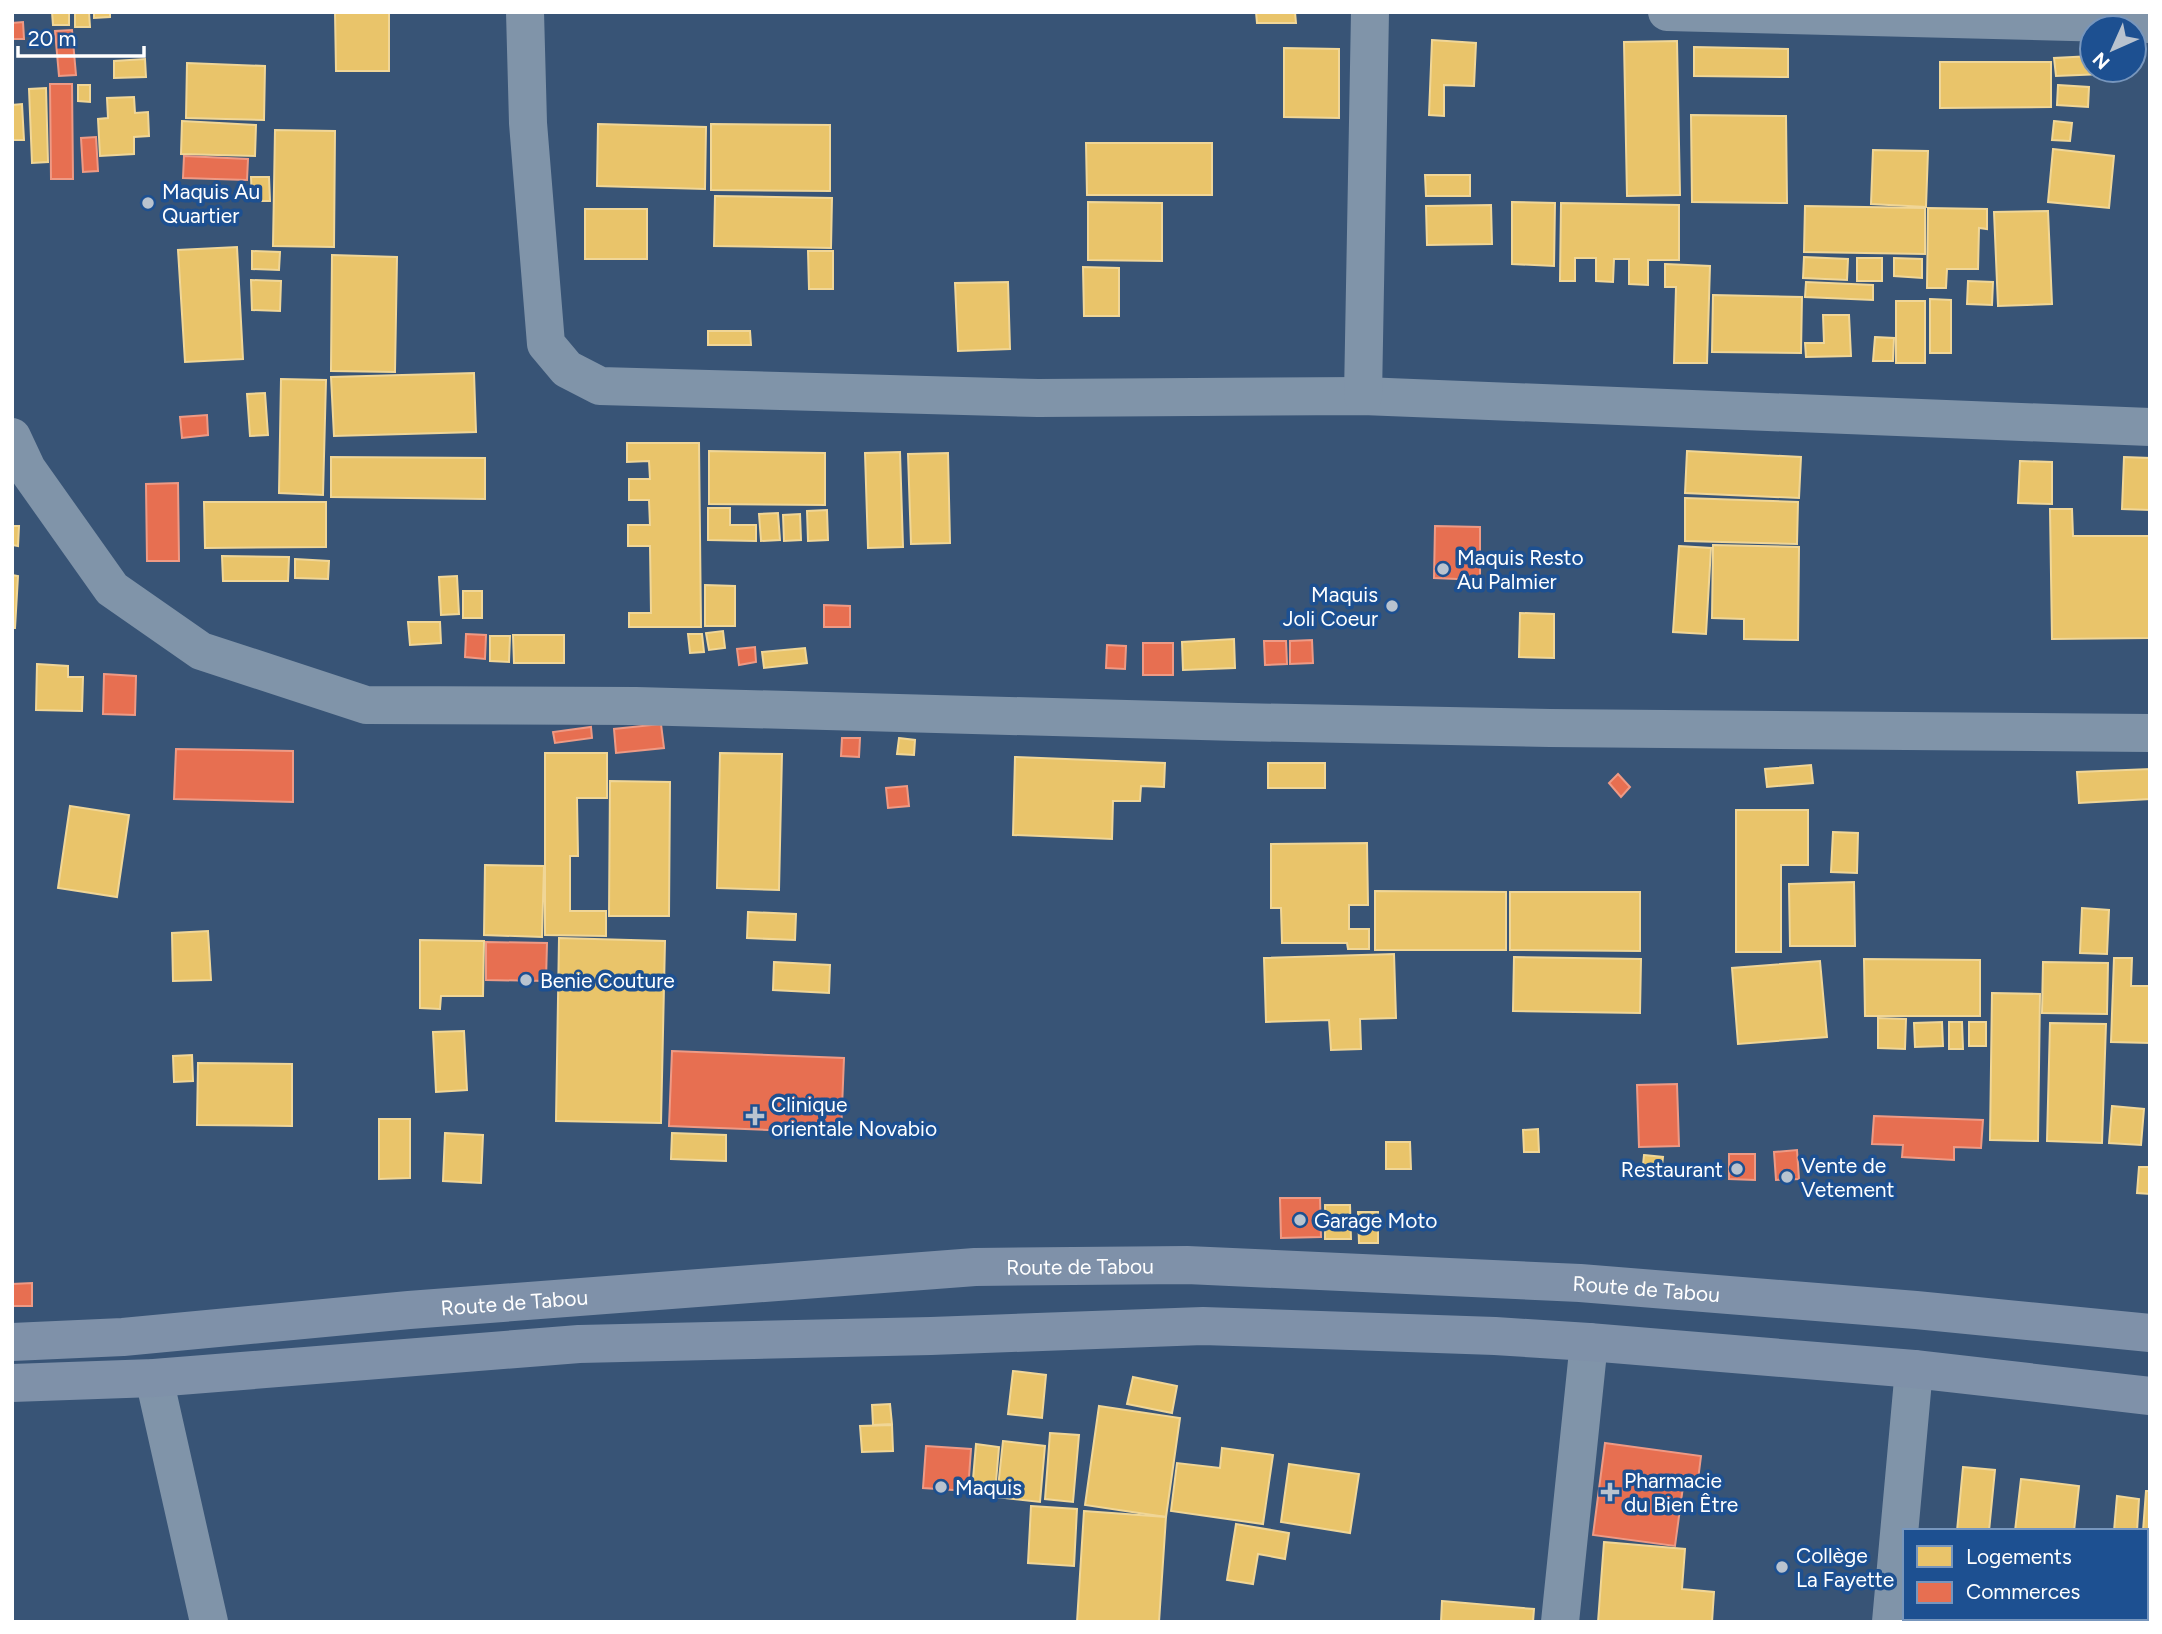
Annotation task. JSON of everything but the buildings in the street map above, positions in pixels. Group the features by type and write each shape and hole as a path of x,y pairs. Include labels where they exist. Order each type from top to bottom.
{"main road":[{"name":"Route de Tabou","path":"12,1342 123,1337 409,1310 975,1267 1174,1265 1580,1283 1916,1310 2150,1333"},
{"path":"12,1383 154,1378 579,1344 931,1336 1203,1326 1589,1342 1914,1369 2150,1395"}],"street":[{"path":"526,12 528,123 546,344 567,369 600,386 1038,398 1363,396 2150,427"},
{"path":"1363,396 1370,12"},
{"path":"1667,12 2150,24"},
{"path":"12,437 27,469 112,589 201,651 366,705 636,706 1550,728 2150,733"},
{"path":"1560,1622 1589,1342"},
{"path":"1891,1622 1914,1369"},
{"path":"154,1378 209,1622"}],"place":[{"name":"Maquis Au Quartier","path":"148,203"},
{"name":"Maquis Resto Au Palmier","path":"1443,569"},
{"name":"Maquis Joli Coeur","path":"1392,606"},
{"name":"Benie Couture","path":"526,980"},
{"name":"Clinique orientale Novabio","path":"755,1116"},
{"name":"Restaurant","path":"1737,1169"},
{"name":"Vente de Vetement","path":"1787,1177"},
{"name":"Garage Moto","path":"1300,1220"},
{"name":"Maquis","path":"941,1487"},
{"name":"Pharmacie du Bien Être","path":"1610,1492"},
{"name":"Collège La Fayette","path":"1782,1567"}]}
